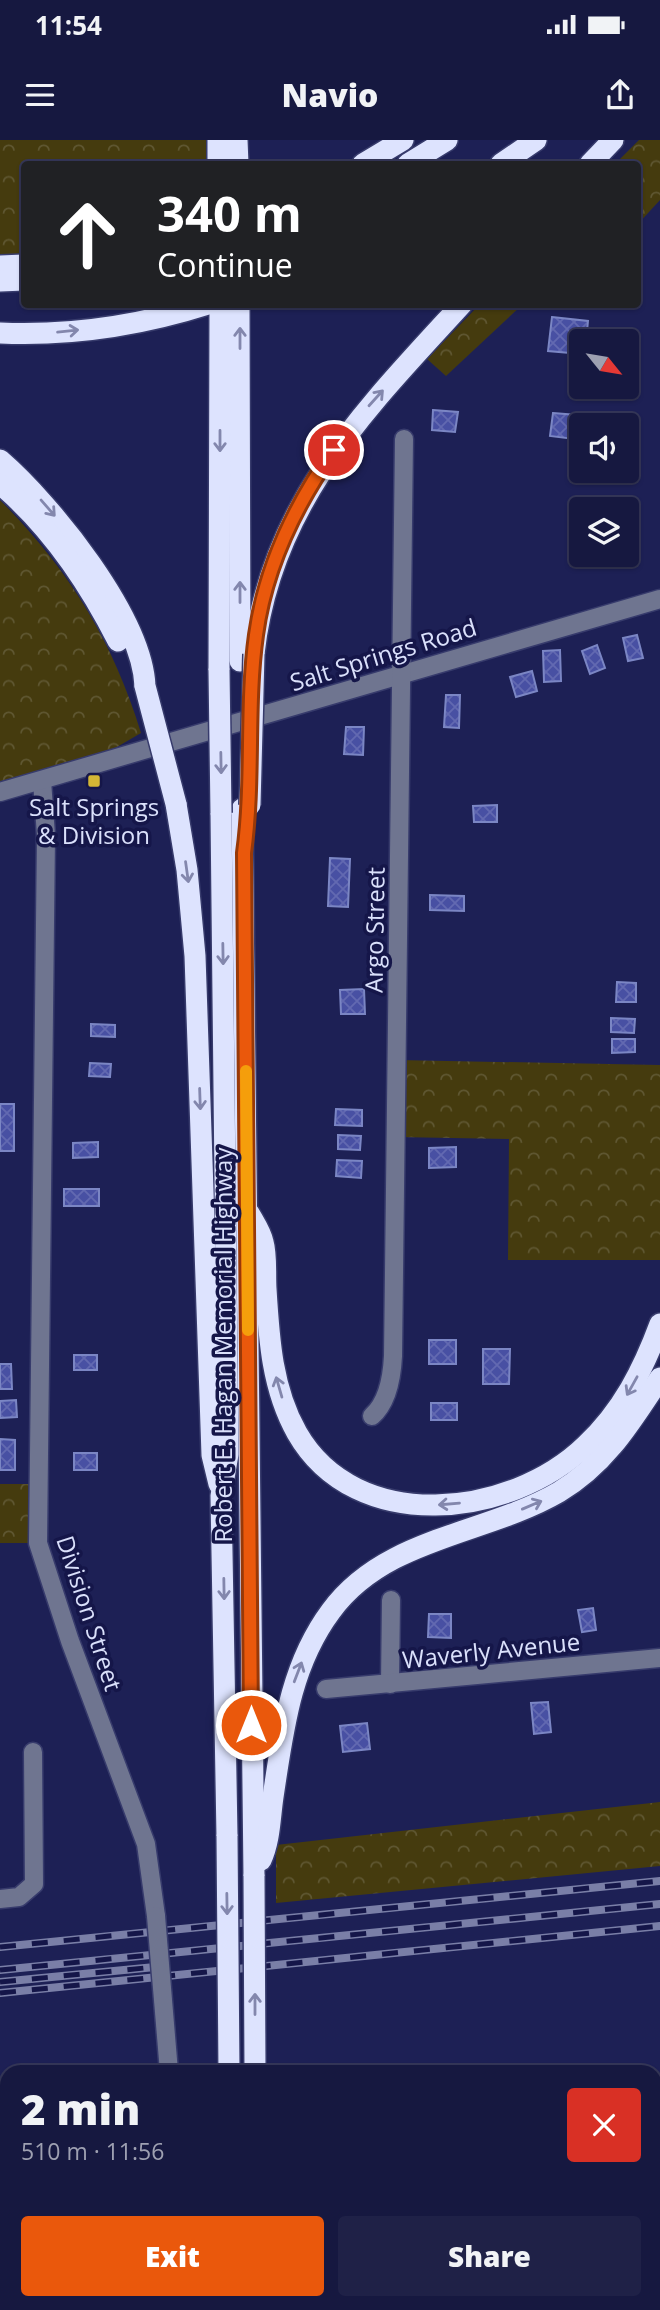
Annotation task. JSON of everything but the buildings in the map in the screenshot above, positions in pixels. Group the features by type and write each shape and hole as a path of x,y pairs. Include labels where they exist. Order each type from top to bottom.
{"highway":[{"path":"368,161 403,140"},
{"path":"413,161 447,140"},
{"path":"505,161 536,140"},
{"path":"593,161 613,140"},
{"path":"221,161 233,148"},
{"path":"0,266 21,265"},
{"path":"0,281 21,280"},
{"path":"0,333 40,333 122,324 195,308"},
{"path":"221,308 230,372 247,657 238,809 228,1454 221,1496"},
{"path":"238,308 230,372 219,670 238,809"},
{"path":"247,657 269,580 309,488 343,437 458,308"},
{"path":"0,460 52,513 105,585 144,665 145,686 176,804 187,870 195,956 212,1455 221,1496"},
{"path":"0,484 33,514 73,565 131,669 145,686"},
{"name":"Robert E. Hagan Memorial Highway","path":"238,809 244,853 247,1209 260,1836"},
{"path":"247,1209 263,1241 273,1368 285,1410 309,1451 327,1469 366,1492 392,1501 422,1505 452,1504 492,1497 557,1468 586,1446 619,1407 648,1358 660,1324"},
{"path":"255,2065 254,1876 264,1853 260,1836 288,1701 313,1639 331,1610 363,1578 397,1557 540,1502 580,1478 618,1443 660,1378"},
{"name":"Robert E. Hagan Memorial Highway","path":"221,1496 229,2065"}],"street":[{"name":"Argo Street","path":"372,1416 380,1409 389,1385 393,1356 404,439"},
{"name":"Salt Springs Road","path":"0,792 660,599"},
{"name":"Division Street","path":"42,781 46,848 38,1543 70,1641 146,1844 156,1916 168,2065"},
{"path":"390,1684 391,1600"},
{"name":"Waverly Avenue","path":"326,1689 660,1658"},
{"path":"0,1899 19,1897 34,1884 33,1752"}],"green space":[{"path":"0,140 207,140 207,161 21,161 21,257 0,258"},
{"path":"639,140 660,140 660,200 641,221 641,161 618,161"},
{"path":"476,308 519,308 446,376 427,359"},
{"path":"0,500 47,553 86,608 116,667 141,733 86,765 0,792"},
{"path":"397,1060 660,1065 660,1260 508,1260 509,1139 396,1137"},
{"path":"0,1484 38,1484 38,1543 0,1543"},
{"path":"660,1802 660,1866 276,1903 276,1845"}],"railway":[{"path":"0,1947 660,1881"},
{"path":"0,1970 660,1904"},
{"path":"0,1993 660,1926"},
{"path":"0,1982 155,1967"}],"slow traffic":[{"path":"246,1071 248,1330"}],"place":[{"name":"Salt Springs & Division","path":"94,781"}],"route":[{"path":"251,1725 244,853 250,805 254,654 261,606 277,556 309,488 334,450"}]}
